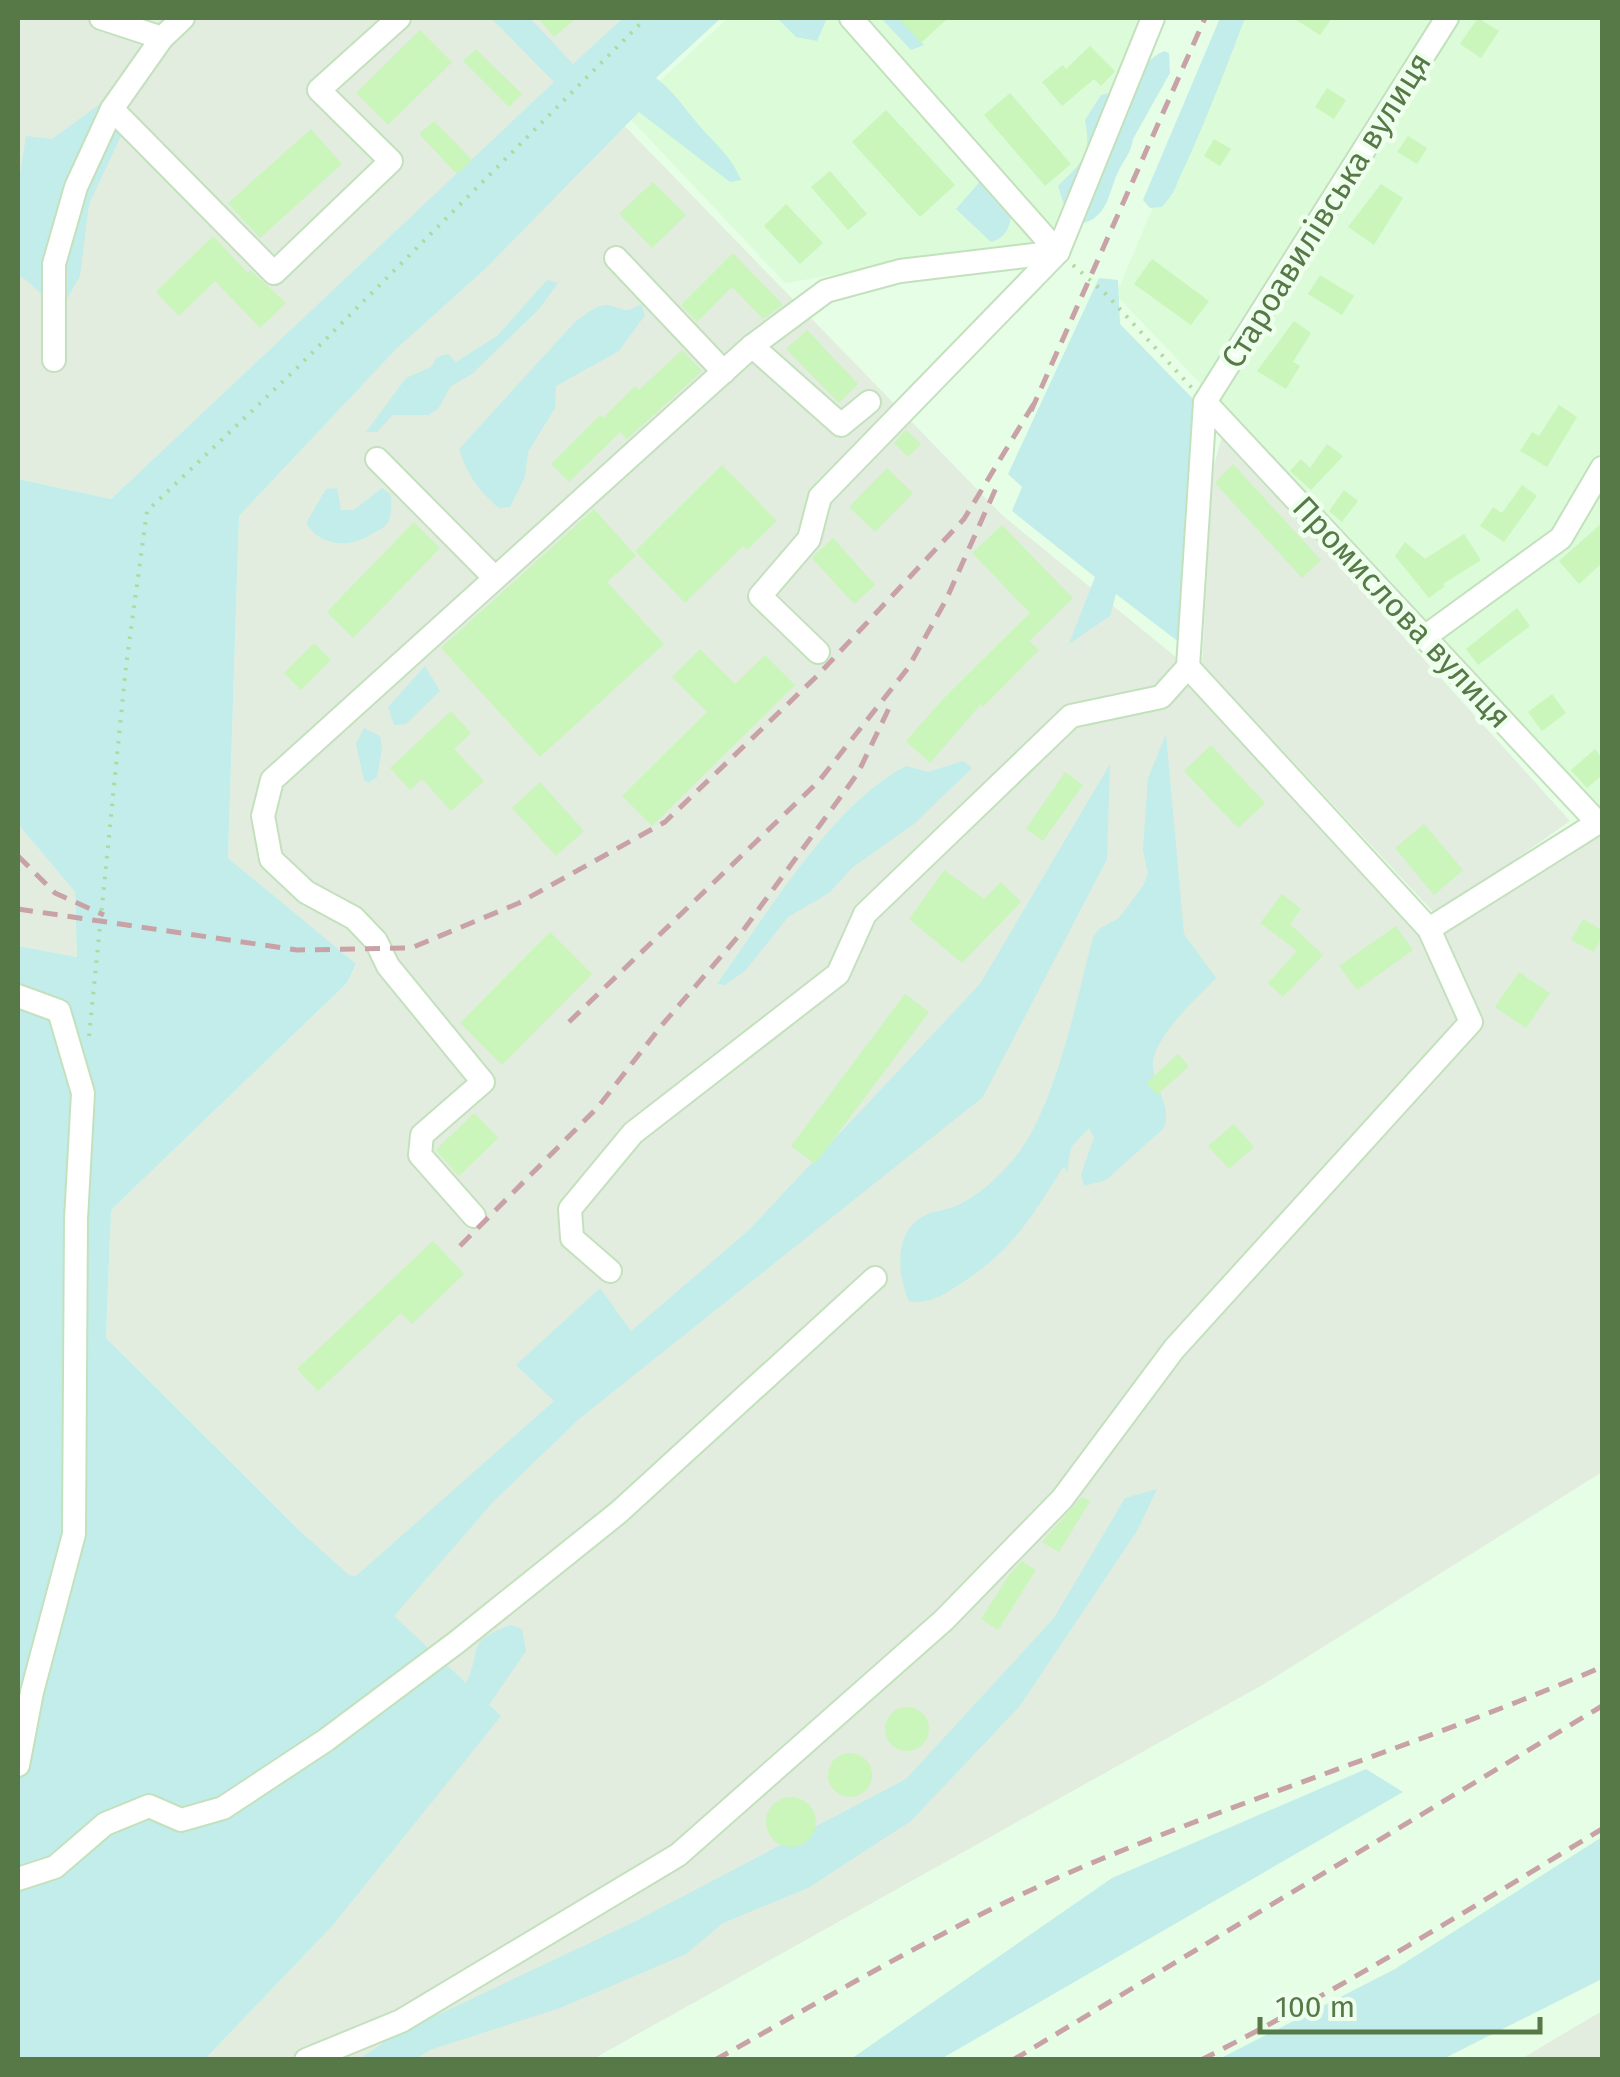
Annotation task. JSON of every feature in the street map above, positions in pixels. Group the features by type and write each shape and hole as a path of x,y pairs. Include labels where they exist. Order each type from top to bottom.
{"street":[{"path":"101,18 162,38"},
{"path":"54,360 54,264 76,187 112,109 162,38 183,18"},
{"path":"112,109 274,273 390,161 319,90 399,18"},
{"path":"851,18 1058,252"},
{"path":"818,652 760,596 810,539 820,497 1058,252 1154,18"},
{"name":"Староавилівська вулиця","path":"1205,402 1446,18"},
{"path":"474,1216 420,1155 422,1135 484,1082 388,966 376,941 354,918 306,892 271,859 263,816 272,780 752,346 826,291 900,270 1058,252"},
{"path":"616,258 724,372"},
{"path":"752,346 840,424 869,402"},
{"path":"610,1272 572,1238 570,1209 633,1132 838,974 865,914 1070,716 1161,698 1188,667 1205,402"},
{"name":"Промислова вулиця","path":"1205,402 1600,822"},
{"path":"377,459 495,578"},
{"path":"1426,636 1561,538 1602,468"},
{"path":"306,2060 401,2020 678,1855 944,1620 1062,1499 1174,1348 1471,1022 1429,929 1188,667"},
{"path":"1429,929 1600,822"},
{"path":"18,996 60,1011 83,1093 76,1219 74,1534 32,1692 18,1765"},
{"path":"18,1880 56,1867 106,1824 149,1806 181,1820 223,1808 326,1740 457,1642 619,1512 875,1278"}],"path":[{"path":"89,1037 126,666 146,512 298,367 646,18"},
{"path":"1058,252 1108,296 1205,402"}],"shaded area":[{"path":"18,18 623,18 111,499 18,479"},
{"path":"491,18 530,18 573,64 623,18 721,18 656,78 725,154 741,180 730,182 639,112 485,269 396,349 239,516 228,858 356,964 347,983 111,1210 106,1338 301,1532 349,1575 356,1576 554,1401 516,1365 600,1288 631,1331 748,1231 980,984 1110,764 1107,859 983,1097 579,1419 493,1502 394,1616 466,1683 477,1647 495,1631 510,1625 522,1629 526,1651 489,1705 501,1716 334,1924 205,2059 18,2059 18,946 77,957 75,892 18,824 18,479 111,499 554,82"},
{"path":"728,18 1145,18 1056,239 1037,248 896,264 785,283 625,113"},
{"path":"777,18 827,18 817,41 796,37"},
{"path":"881,18 901,18 924,45 911,50"},
{"path":"1220,18 1245,18 1174,191 1162,207 1150,208 1143,200"},
{"path":"1233,18 1602,18 1602,814 1453,649 1116,295"},
{"path":"1164,51 1169,53 1170,73 1133,139 1103,209 1080,224 1066,211 1058,186 1084,157 1085,120 1101,95 1126,86"},
{"path":"112,101 126,116 121,136 89,204 80,276 63,306 18,275 18,187 26,136 52,139 100,104"},
{"path":"614,115 1002,515 1188,667 1429,929 1602,820 1602,1472 1264,1684 593,2059 205,2059 334,1924 500,1716 301,1532 106,1338 111,1210 347,983 356,965 228,858 239,516"},
{"path":"984,177 1013,209 1005,234 991,242 956,209"},
{"path":"1099,278 1118,280 1120,324 1197,403 1184,646 1116,594 1110,616 1069,644 1095,577 1012,511 1022,487 1008,474"},
{"path":"547,280 558,283 539,309 472,374 451,386 438,409 428,415 393,415 377,432 366,432 406,378 431,367 437,357 448,354 456,362 497,336"},
{"path":"641,304 645,315 619,351 556,386 555,408 528,452 525,477 510,507 499,508 474,481 459,449 575,322 603,305 627,310"},
{"path":"1222,436 1570,821 1436,915 1202,664 1212,473"},
{"path":"337,488 341,510 354,510 382,488 391,495 388,523 353,542 336,543 319,537 306,523 326,489"},
{"path":"425,666 440,691 406,724 394,725 388,707"},
{"path":"364,728 380,736 382,748 377,777 368,783 356,744"},
{"path":"1166,734 1184,934 1216,978 1167,1032 1154,1056 1154,1075 1166,1112 1164,1128 1106,1180 1084,1186 1081,1174 1094,1138 1089,1128 1071,1147 1067,1173 1064,1166 1031,1217 994,1259 942,1295 909,1301 900,1267 906,1233 922,1217 958,1205 987,1186 1012,1161 1040,1114 1062,1055 1093,937 1119,918 1148,874 1143,850 1148,778"},
{"path":"963,761 972,768 914,824 853,867 829,893 788,917 745,971 725,985 717,984 802,864 852,807 906,766 928,772"},
{"path":"18,824 75,892 77,957 18,946"},
{"path":"1157,1489 1137,1531 1019,1707 911,1821 808,1888 723,1923 686,1954 560,2008 430,2050 416,2059 358,2060 393,2036 634,1922 906,1779 1054,1618 1125,1498"},
{"path":"1366,1769 1403,1792 941,2059 851,2059 1112,1878"},
{"path":"1602,1837 1602,1979 1443,2059 1219,2059 1395,1969"},
{"path":"1602,2011 1602,2059 1521,2059"}],"building":[{"path":"538,18 576,18 554,37"},
{"path":"898,18 948,18 921,43"},
{"path":"1293,18 1332,18 1320,35"},
{"path":"1478,18 1499,31 1481,58 1460,44"},
{"path":"420,30 452,62 388,125 356,93"},
{"path":"1090,46 1115,71 1101,86 1094,79 1062,106 1042,82 1063,65 1066,69"},
{"path":"476,49 522,94 509,107 463,61"},
{"path":"1327,88 1346,100 1334,119 1315,107"},
{"path":"1010,93 1071,164 1045,186 984,115"},
{"path":"886,110 955,185 920,217 852,142"},
{"path":"434,121 472,160 457,174 419,134"},
{"path":"311,129 342,164 260,238 228,203"},
{"path":"1408,136 1427,148 1417,164 1397,152"},
{"path":"1214,139 1231,149 1220,166 1204,156"},
{"path":"830,171 867,214 848,230 811,187"},
{"path":"653,182 686,215 652,248 619,214"},
{"path":"1381,184 1403,198 1374,245 1348,227"},
{"path":"786,204 823,243 800,264 764,226"},
{"path":"213,236 248,273 250,270 286,303 260,328 215,281 179,316 156,292"},
{"path":"733,253 783,305 763,319 732,287 697,322 681,305"},
{"path":"1152,259 1209,301 1191,325 1134,284"},
{"path":"1320,275 1354,296 1342,315 1308,294"},
{"path":"1294,321 1311,333 1293,362 1300,366 1286,389 1257,371"},
{"path":"807,330 858,384 839,403 786,349"},
{"path":"682,350 702,371 627,439 620,432 569,482 551,464 600,415 603,418 635,386 639,390"},
{"path":"1559,405 1577,417 1547,467 1520,451 1532,432 1539,436"},
{"path":"906,430 921,444 908,457 894,443"},
{"path":"1327,444 1343,456 1311,490 1290,471 1301,459 1310,468"},
{"path":"1233,464 1321,560 1302,578 1215,483"},
{"path":"722,465 777,521 747,550 743,546 685,603 635,551"},
{"path":"887,468 913,493 875,532 849,507"},
{"path":"1522,485 1537,496 1504,542 1480,526 1493,507 1502,513"},
{"path":"1344,490 1358,501 1342,522 1329,511"},
{"path":"594,509 636,556 607,582 664,644 540,757 441,648"},
{"path":"414,522 440,548 353,638 327,612"},
{"path":"1602,523 1602,563 1579,584 1559,561"},
{"path":"1002,525 1073,598 1029,641 1039,650 983,707 981,704 930,763 906,741 1030,613 972,553"},
{"path":"1464,534 1481,560 1443,584 1429,598 1395,556 1405,542 1425,559"},
{"path":"833,538 875,585 854,604 812,558"},
{"path":"1517,608 1530,626 1478,665 1466,649"},
{"path":"314,643 331,660 301,690 284,673"},
{"path":"700,649 735,684 765,655 795,685 652,826 622,796 707,712 672,677"},
{"path":"1552,694 1566,713 1542,731 1528,712"},
{"path":"451,711 471,733 454,749 484,781 451,811 422,779 410,790 390,768"},
{"path":"1211,745 1265,803 1238,828 1184,771"},
{"path":"1595,749 1602,758 1602,775 1587,788 1571,770"},
{"path":"1065,772 1083,785 1043,841 1026,829"},
{"path":"540,782 584,831 556,856 512,808"},
{"path":"1424,824 1463,870 1434,895 1395,848"},
{"path":"944,870 984,899 1001,882 1021,902 962,963 909,919"},
{"path":"1282,894 1301,909 1290,924 1323,955 1283,997 1268,983 1297,951 1260,923"},
{"path":"1583,919 1602,930 1594,952 1571,940"},
{"path":"1396,926 1413,950 1357,990 1339,966"},
{"path":"550,932 592,974 502,1065 460,1023"},
{"path":"1519,972 1550,993 1526,1028 1495,1007"},
{"path":"905,994 929,1012 815,1164 791,1146"},
{"path":"1178,1054 1189,1066 1157,1095 1146,1083"},
{"path":"474,1113 498,1138 459,1176 436,1150"},
{"path":"1234,1124 1254,1147 1229,1169 1208,1146"},
{"path":"433,1241 464,1274 412,1324 401,1313 318,1391 297,1369"},
{"path":"1082,1497 1090,1501 1059,1552 1042,1542"},
{"path":"1022,1561 1036,1570 998,1630 981,1619"},
{"path":"907,1707 922,1714 929,1729 922,1744 907,1751 892,1744 885,1729 892,1714"},
{"path":"850,1753 865,1760 872,1775 865,1790 850,1797 835,1790 828,1775 835,1760"},
{"path":"791,1797 809,1804 816,1822 809,1840 791,1847 773,1840 766,1822 773,1804"}],"railway":[{"path":"1031,411 1205,18"},
{"path":"18,909 297,950 411,948 519,903 665,822 819,674 964,519 1036,400"},
{"path":"569,1022 819,781 908,668 946,600 996,488"},
{"path":"460,1246 598,1107 742,932 858,773 891,704"},
{"path":"18,856 55,893 104,915"},
{"path":"715,2060 904,1954 1049,1882 1602,1667"},
{"path":"1013,2060 1602,1706"},
{"path":"1201,2060 1354,1977 1602,1829"}]}
